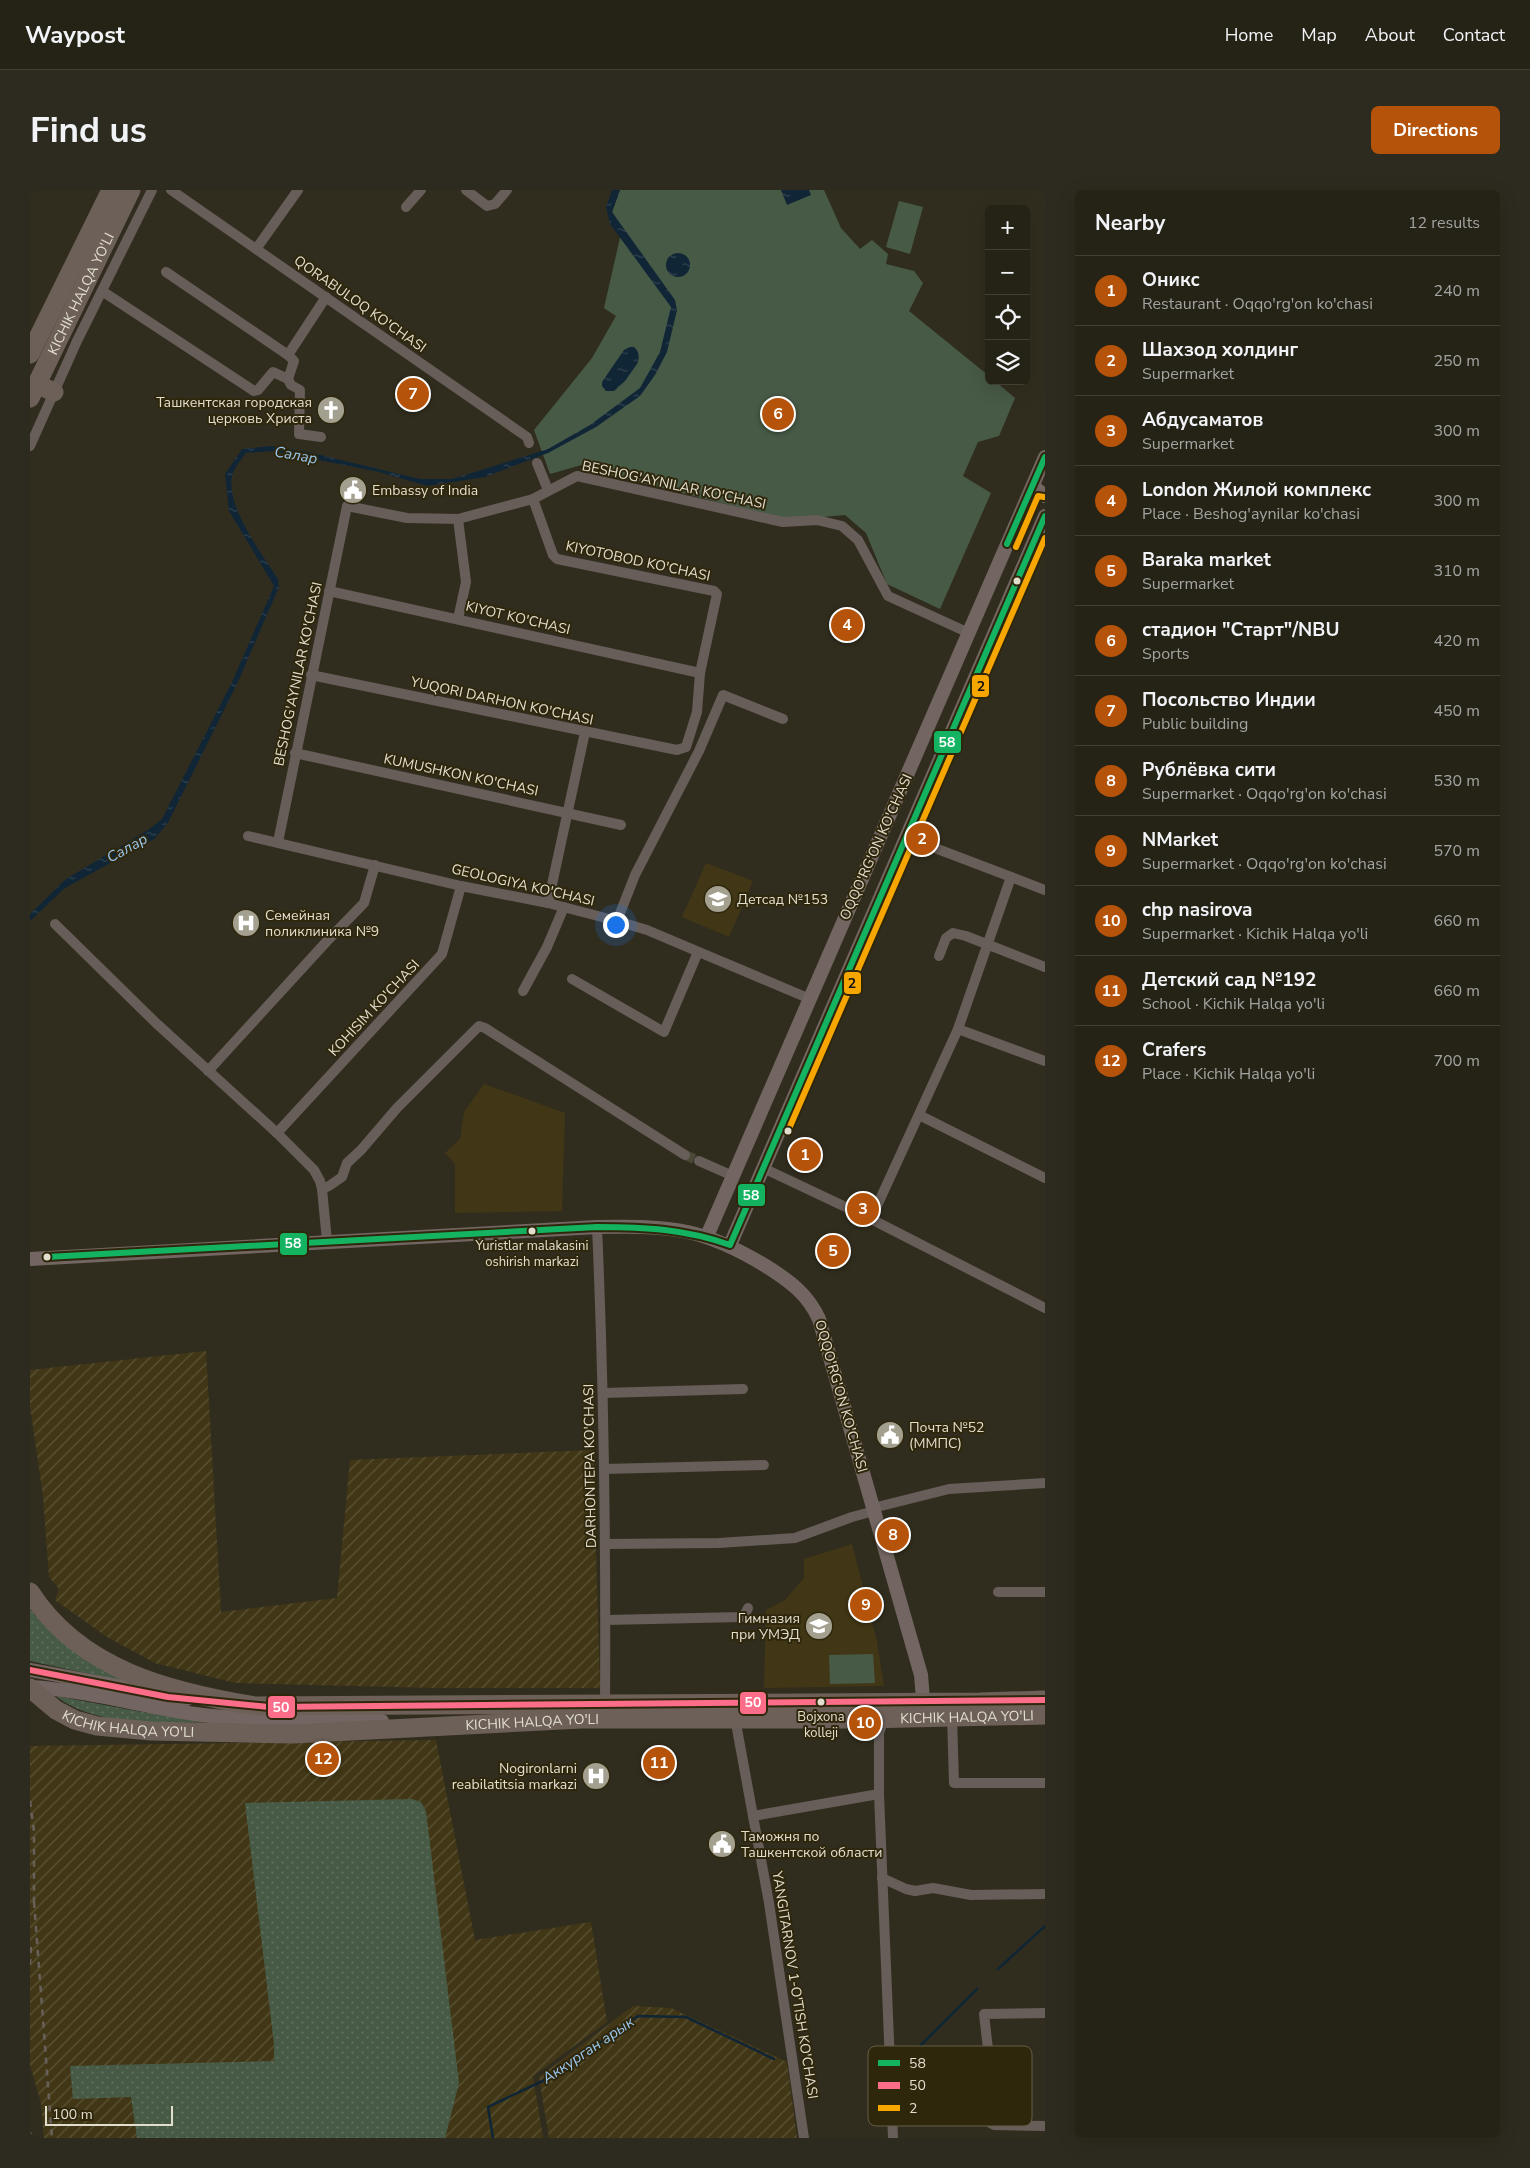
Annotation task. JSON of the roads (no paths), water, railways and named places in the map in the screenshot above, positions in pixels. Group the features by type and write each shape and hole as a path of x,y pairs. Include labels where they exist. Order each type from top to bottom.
{"highway":[{"name":"KICHIK HALQA YO'LI","path":"30,354 111,190"},
{"name":"KICHIK HALQA YO'LI","path":"33,391 131,190"},
{"path":"33,391 54,392"},
{"name":"KICHIK HALQA YO'LI","path":"30,1592 45,1614 66,1635 118,1669 143,1680 176,1690 255,1706 605,1712 923,1710 1045,1700"},
{"name":"KICHIK HALQA YO'LI","path":"30,1687 48,1704 64,1715 86,1724 118,1729 258,1734 328,1733 561,1720 605,1712 735,1718 886,1710"},
{"name":"KICHIK HALQA YO'LI","path":"923,1710 952,1717 1045,1715"}],"main road":[{"name":"OQQO'RG'ON KO'CHASI","path":"707,1236 969,633 1039,487 1045,458"},
{"path":"1039,487 1045,496"},
{"name":"OQQO'RG'ON KO'CHASI","path":"923,1710 921,1675 823,1328 813,1306 796,1287 730,1245 1045,516"},
{"path":"884,829 906,837"},
{"path":"843,923 865,932"},
{"path":"30,1258 597,1227 662,1227 707,1236 730,1245"},
{"path":"30,1670 168,1697 255,1706"},
{"path":"30,1687 65,1691 163,1709 269,1722 561,1720"}],"street":[{"path":"30,446 54,392 152,190"},
{"name":"QORABULOQ KO'CHASI","path":"171,190 527,437 529,444"},
{"path":"256,249 298,190"},
{"path":"406,207 421,190"},
{"path":"466,190 487,206 495,204 508,190"},
{"path":"166,272 288,355 294,361 294,364 288,379"},
{"path":"102,292 164,330 251,389 258,390 273,372 288,379 291,385 300,390 299,434 320,437"},
{"path":"288,355 326,297"},
{"path":"537,463 548,490"},
{"name":"BESHOG'AYNILAR KO'CHASI","path":"278,842 311,675 348,506 407,518 458,519 533,499 579,476 783,522 817,520 837,524 848,529 858,540 888,596 969,633"},
{"name":"KIYOTOBOD KO'CHASI","path":"533,499 553,555 557,558 714,591 717,594 700,673"},
{"path":"458,519 466,582 458,619"},
{"name":"KIYOT KO'CHASI","path":"329,591 700,673"},
{"name":"YUQORI DARHON KO'CHASI","path":"311,675 677,750 686,747 697,712 700,673"},
{"path":"617,921 635,875 699,752 723,694 783,719"},
{"path":"548,903 586,732"},
{"name":"KUMUSHKON KO'CHASI","path":"295,752 621,825"},
{"name":"GEOLOGIYA KO'CHASI","path":"248,836 462,886 548,903 617,921 647,930 810,998"},
{"path":"906,837 1045,890"},
{"path":"208,1071 364,903 375,865"},
{"path":"871,1220 958,1029 1010,877"},
{"name":"KOHISIM KO'CHASI","path":"277,1133 442,954 462,886"},
{"path":"523,991 547,947 564,907"},
{"path":"55,924 314,1170 320,1180 322,1189 327,1241"},
{"path":"939,956 946,938 953,933 1045,967"},
{"path":"572,979 664,1032 698,952"},
{"path":"322,1189 330,1186 342,1177 347,1163 397,1108 479,1026 685,1154"},
{"path":"958,1029 1045,1061"},
{"path":"919,1114 1045,1178"},
{"path":"700,1161 733,1176"},
{"path":"763,1168 1045,1308"},
{"name":"DARHONTEPA KO'CHASI","path":"597,1227 606,1544 605,1712"},
{"path":"603,1394 743,1389"},
{"path":"604,1469 764,1465"},
{"path":"606,1544 719,1543 795,1538 874,1509 949,1489 1045,1483"},
{"path":"998,1592 1045,1592"},
{"path":"606,1620 742,1616 748,1608"},
{"path":"886,1710 879,1733 879,1794 889,2046"},
{"path":"952,1717 954,1783 1045,1783"},
{"name":"YANGITARNOV 1-O'TISH KO'CHASI","path":"735,1718 769,1902 804,2138"},
{"path":"753,1816 879,1794"},
{"path":"882,1878 915,1891 933,1888 971,1895 1045,1894"},
{"path":"988,2046 984,2014 1045,2013"},
{"path":"1032,2126 1045,2126"}],"water":[{"name":"Салар","path":"612,190 620,190 612,212 675,300 677,310 667,352 655,375 640,396 596,427 548,453 485,477 427,486 379,472 273,451 246,453 232,476 234,502 255,544 278,579 279,587 237,684 168,823 154,839 65,888 30,921 30,914 66,879 148,830 162,819 232,682 274,586 229,511 225,474 242,449 271,446 308,452 420,479 452,479 548,449 590,425 640,388 660,352 671,307 610,224 606,207"},
{"path":"781,190 809,190 811,195 787,205"},
{"path":"678,253 686,257 690,265 686,273 678,277 670,273 666,265 670,257"},
{"path":"634,347 638,353 637,364 625,381 614,391 606,391 602,386 602,382 624,350"}],"waterway":[{"name":"Аккурган арык","path":"998,1969 1045,1926"},
{"name":"Аккурган арык","path":"920,2046 977,1989"},
{"name":"Аккурган арык","path":"493,2138 488,2107 553,2076 638,2016 686,2017 774,2059"}],"tunnel":[{"path":"685,1155 699,1161"}],"railway":[{"path":"30,1801 34,1831 34,1908"},
{"path":"34,1902 52,2138"},
{"path":"30,1965 31,1943"},
{"path":"30,2132 31,2138"}],"place":[{"name":"Посольство Индии","path":"413,394"},
{"name":"Ташкентская городская церковь Христа","path":"331,410"},
{"name":"стадион \"Старт\"/NBU","path":"778,414"},
{"name":"Embassy of India","path":"353,490"},
{"name":"London Жилой комплекс","path":"847,625"},
{"name":"Шахзод холдинг","path":"922,839"},
{"name":"Детсад №153","path":"718,899"},
{"name":"Семейная поликлиника №9","path":"246,923"},
{"name":"Оникс","path":"805,1155"},
{"name":"Абдусаматов","path":"863,1209"},
{"name":"Yuristlar malakasini oshirish markazi","path":"532,1231"},
{"name":"Baraka market","path":"833,1251"},
{"name":"Почта №52 (ММПС)","path":"890,1435"},
{"name":"Рублёвка сити","path":"893,1535"},
{"name":"NMarket","path":"866,1605"},
{"name":"Гимназия при УМЭД","path":"819,1626"},
{"name":"Bojxona kolleji","path":"821,1702"},
{"name":"chp nasirova","path":"865,1723"},
{"name":"Crafers","path":"323,1759"},
{"name":"Детский сад №192","path":"659,1763"},
{"name":"Nogironlarni reabilatitsia markazi","path":"596,1776"},
{"name":"Таможня по Ташкентской области","path":"722,1844"}]}
